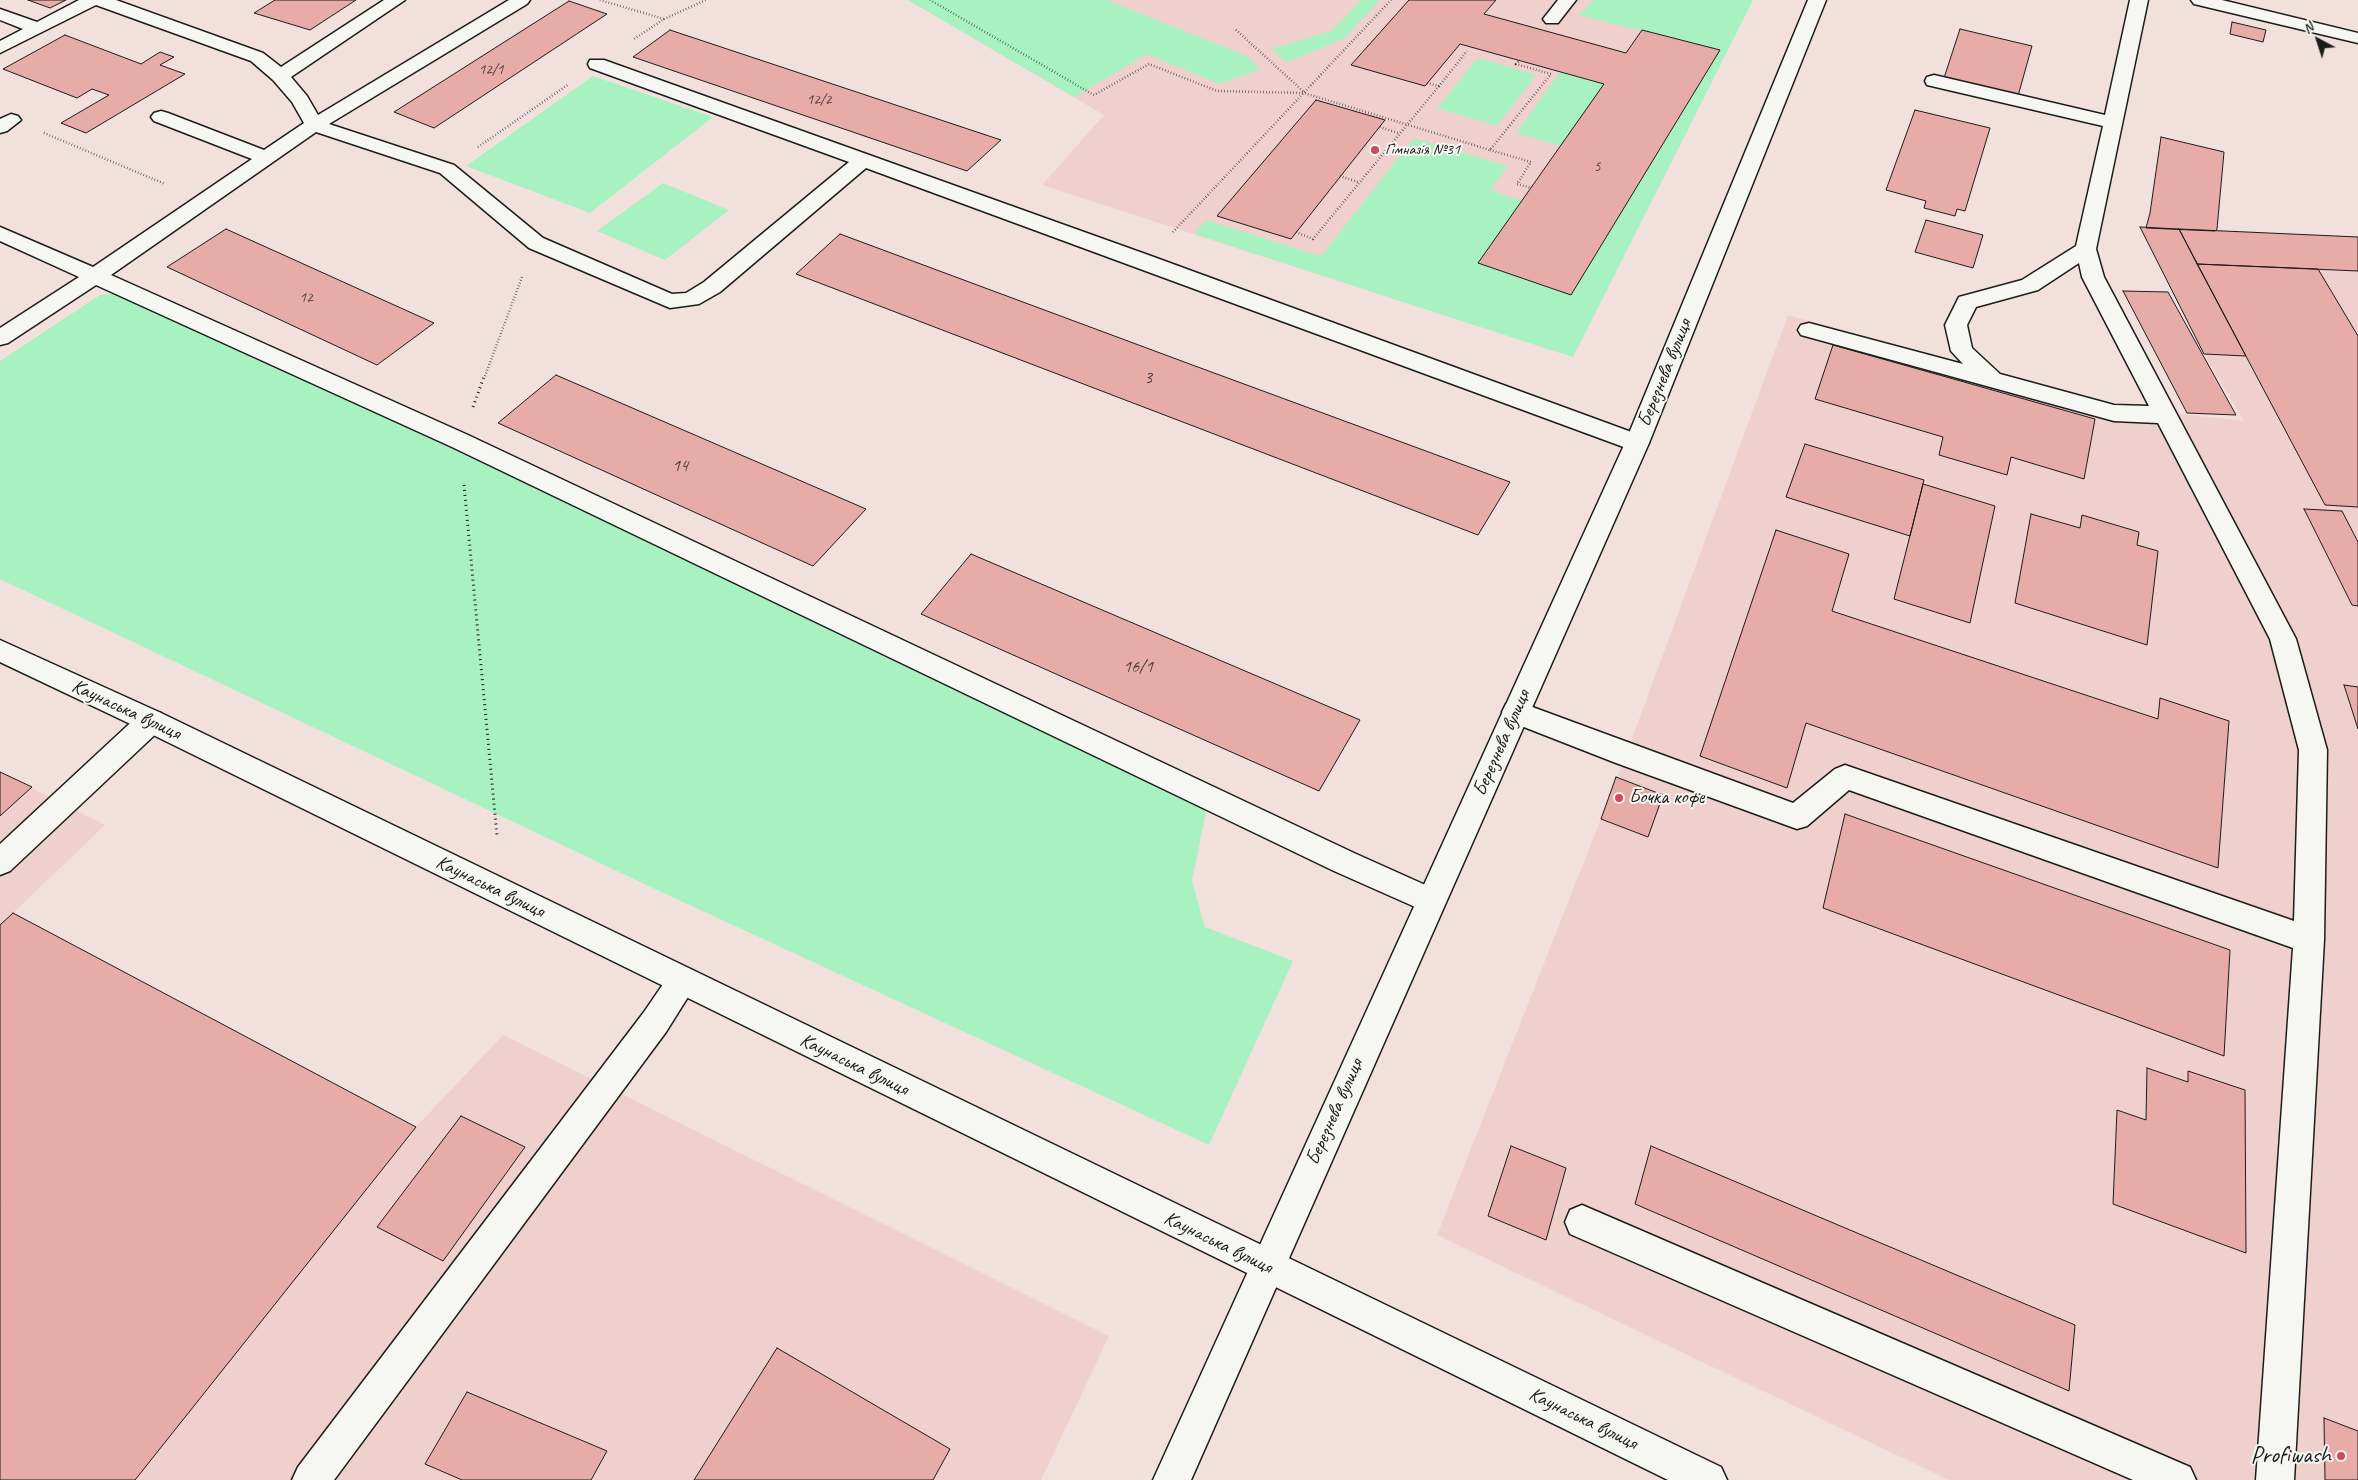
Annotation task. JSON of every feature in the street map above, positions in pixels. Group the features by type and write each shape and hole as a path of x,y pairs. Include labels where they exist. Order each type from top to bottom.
{"street":[{"path":"0,48 92,0"},
{"path":"99,0 256,57 280,76 300,100 314,125 447,169 536,243 670,301 691,298 712,287 863,160"},
{"path":"280,76 396,0"},
{"path":"0,338 96,275 314,125 521,0"},
{"path":"1552,18 1567,0"},
{"name":"Березнева вулиця","path":"1172,1480 1266,1266 1636,442 1817,0"},
{"path":"2139,0 2086,249 2093,277 2283,639 2313,750 2309,940 2275,1480"},
{"path":"2200,0 2358,38"},
{"path":"0,14 38,28"},
{"path":"597,64 1144,261 1636,442"},
{"path":"1934,82 2113,123"},
{"path":"161,117 267,158"},
{"path":"0,233 460,441 1344,862 1431,900"},
{"path":"1995,380 1962,351 1956,325 1967,302 2030,285 2086,249"},
{"path":"1809,330 2114,412 2165,415"},
{"name":"Каунаська вулиця","path":"0,650 151,721 1708,1480"},
{"path":"1516,712 1626,755 1797,817 1845,777 2309,940"},
{"path":"0,862 151,721"},
{"path":"311,1480 655,1022 683,981"},
{"path":"1582,1222 2177,1480"}],"path":[{"path":"664,19 706,0"},
{"path":"930,0 1094,95 1149,64 1217,91 1304,93 1531,162 1516,184 1531,188"},
{"path":"1144,261 1391,0"},
{"path":"1236,30 1304,93"},
{"path":"1296,232 1313,239 1467,51"},
{"path":"1490,150 1551,74 1516,64 1520,60"},
{"path":"1427,83 1439,86"},
{"path":"6,123 205,200"},
{"path":"1380,127 1398,133"},
{"path":"1340,176 1358,182"},
{"path":"497,836 460,441 536,243"}],"shaded area":[{"name":"Гімназія №31","path":"908,0 1753,0 1573,357 1042,185 1104,115"},
{"path":"2140,227 2358,237 2358,1480 1949,1480 1437,1235 1626,755 1788,315 2110,406 2244,421 2204,354"},
{"path":"0,772 105,825 13,913 416,1127 503,1035 1109,1336 1041,1480 0,1480"}],"green space":[{"path":"908,0 1107,0 1247,56 1260,69 1219,84 1147,54 1074,97"},
{"path":"1361,0 1380,0 1345,38 1287,62 1271,49 1331,31"},
{"path":"1594,0 1753,0 1573,357 1194,234 1206,220 1321,256 1414,138 1508,166 1490,190 1523,201 1719,50 1578,15"},
{"path":"1478,58 1536,75 1497,126 1437,108"},
{"path":"1560,72 1604,84 1561,146 1516,133"},
{"path":"593,76 713,117 590,213 466,166"},
{"path":"663,183 729,210 665,260 597,231"},
{"path":"126,292 1207,807 1192,881 1205,927 1293,961 1209,1145 655,889 0,579 0,361 100,295"}],"building":[{"path":"28,0 66,0 50,8"},
{"path":"275,0 356,0 310,30 254,13"},
{"path":"1409,0 1496,0 1484,14 1626,53 1642,30 1720,50 1571,295 1478,263 1604,84 1460,44 1425,86 1351,65"},
{"path":"569,1 607,14 434,128 394,112"},
{"path":"2232,22 2266,30 2263,42 2230,34"},
{"path":"1960,29 2032,46 2018,96 1944,78"},
{"path":"670,30 1001,140 967,171 633,57"},
{"path":"65,35 141,64 160,52 174,57 160,65 185,74 86,133 61,123 109,95 92,89 77,98 3,69"},
{"path":"1316,100 1385,120 1291,239 1217,216"},
{"path":"1915,110 1990,128 1965,211 1957,209 1955,216 1924,208 1926,201 1886,190"},
{"path":"2161,137 2224,152 2217,229 2215,231 2146,228 2150,213"},
{"path":"1926,220 1983,235 1973,268 1915,252"},
{"path":"2140,227 2179,229 2246,356 2204,354"},
{"path":"226,229 434,323 377,365 167,267"},
{"path":"2179,229 2358,237 2358,271 2197,264"},
{"path":"840,234 1510,482 1478,535 796,274"},
{"path":"2197,264 2318,269 2358,336 2358,507 2325,505"},
{"path":"2123,291 2168,292 2236,415 2187,413"},
{"path":"1833,345 2095,419 2084,479 2011,457 2007,475 1939,455 1943,437 1815,399"},
{"path":"556,375 866,509 813,566 498,423"},
{"path":"1805,444 1924,480 1910,536 1786,497"},
{"path":"1923,484 1995,506 1970,623 1894,599"},
{"path":"2304,509 2342,511 2358,542 2358,606 2352,605"},
{"path":"2031,514 2080,528 2082,515 2139,532 2137,545 2158,551 2147,645 2015,603"},
{"path":"1776,530 1849,554 1832,611 2158,719 2160,698 2229,721 2218,868 1806,723 1787,788 1700,756"},
{"path":"971,554 1360,720 1319,791 921,614"},
{"path":"2344,685 2358,687 2358,729"},
{"path":"0,772 32,787 0,816"},
{"path":"1616,777 1663,795 1648,837 1601,819"},
{"path":"1845,814 2230,950 2224,1056 1823,908"},
{"path":"13,913 416,1127 135,1480 0,1480 0,925"},
{"path":"2147,1068 2188,1082 2188,1071 2245,1090 2246,1253 2113,1204 2117,1110 2146,1120"},
{"path":"461,1116 525,1147 443,1261 377,1227"},
{"path":"1511,1146 1566,1168 1546,1240 1488,1216"},
{"path":"1651,1146 2075,1325 2069,1391 1635,1204"},
{"path":"777,1348 950,1449 933,1480 694,1480"},
{"path":"467,1392 607,1451 591,1480 462,1480 425,1464"},
{"name":"Profiwash","path":"2324,1418 2358,1431 2358,1480 2325,1480"}],"place":[{"name":"Гімназія №31","path":"1375,150"},
{"name":"Бочка кофе","path":"1619,798"},
{"name":"Profiwash","path":"2341,1456"}]}
